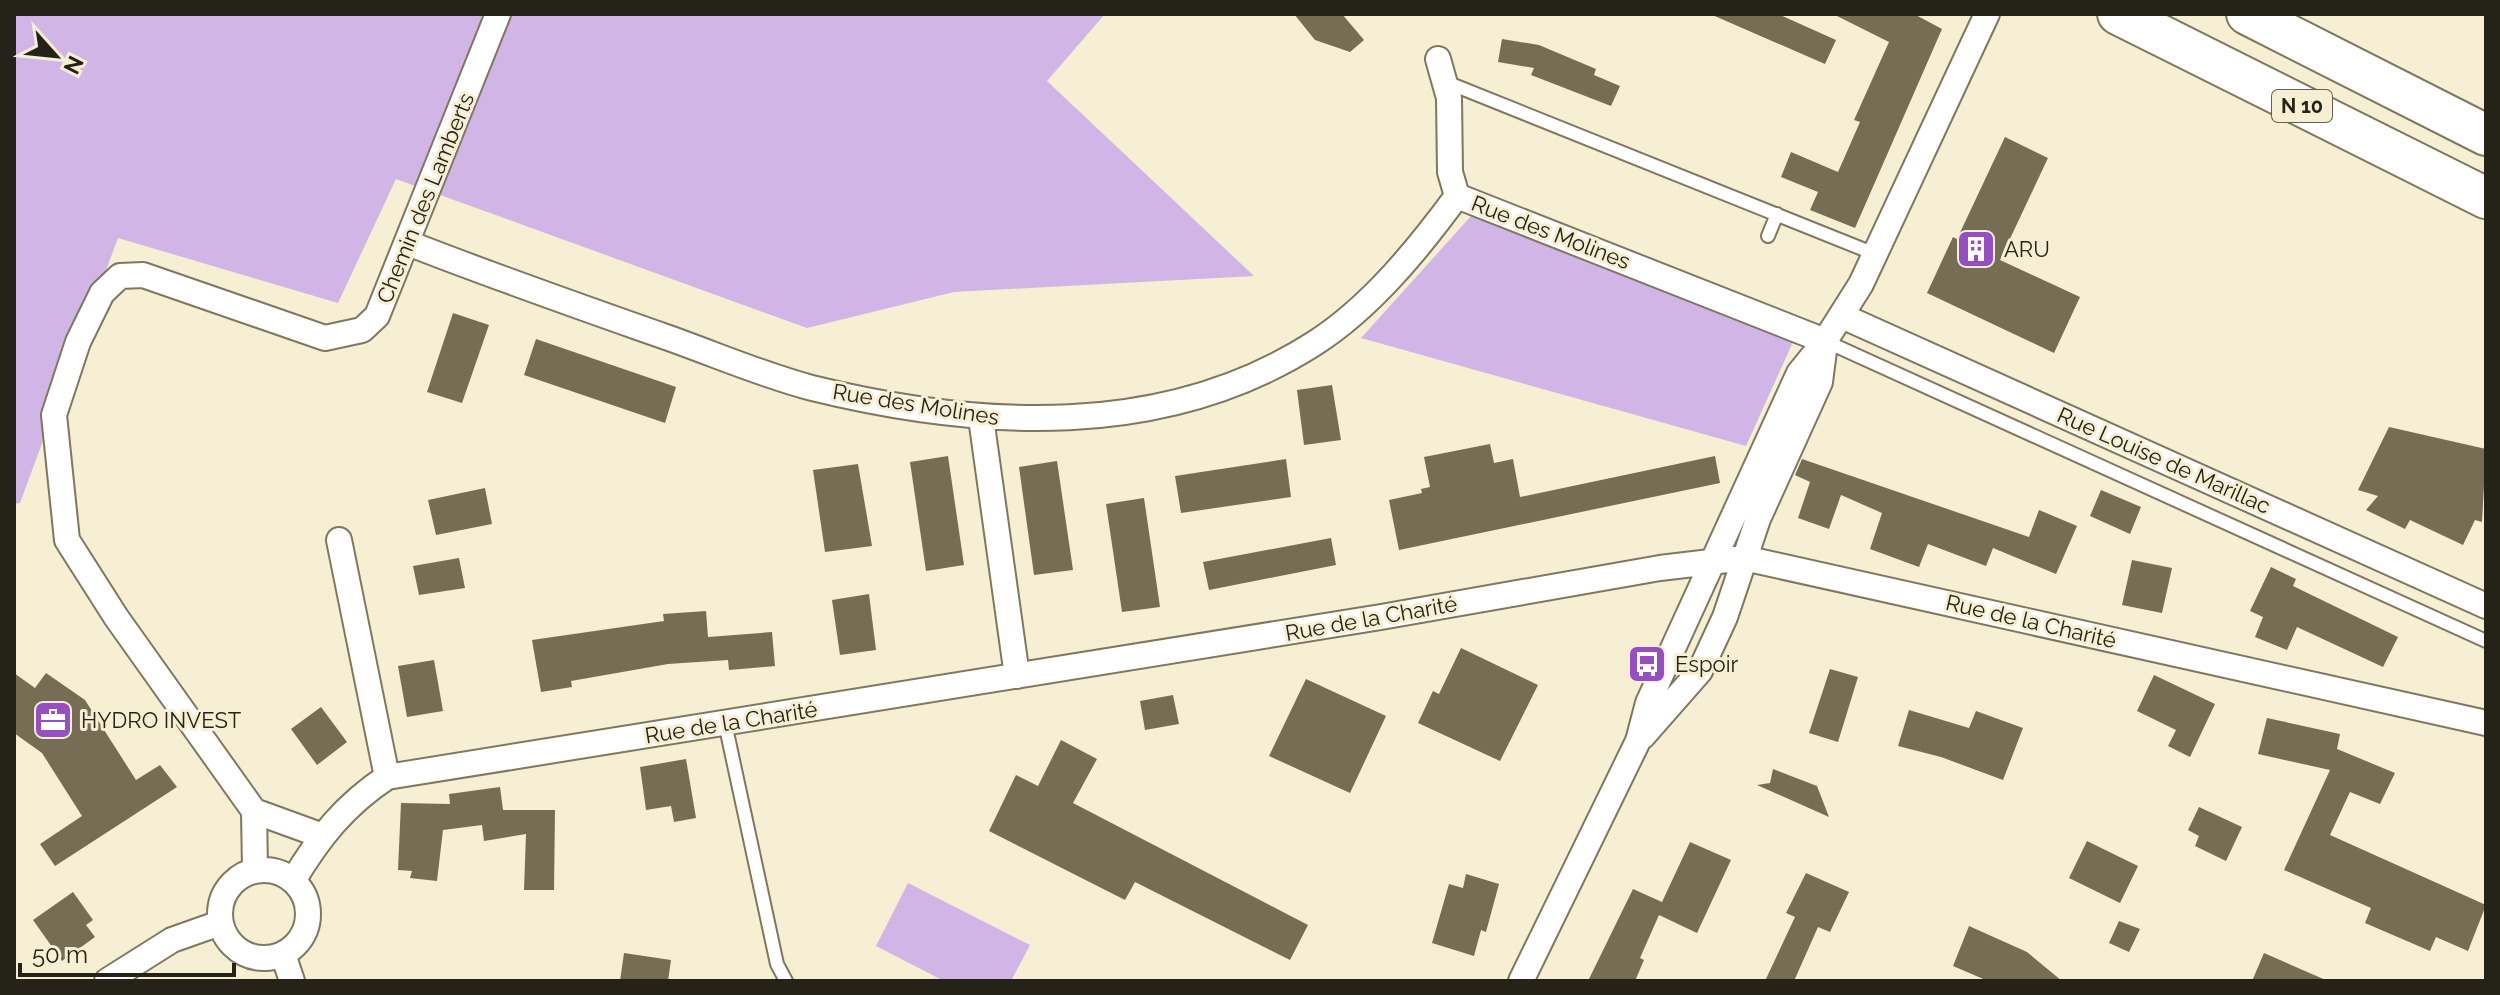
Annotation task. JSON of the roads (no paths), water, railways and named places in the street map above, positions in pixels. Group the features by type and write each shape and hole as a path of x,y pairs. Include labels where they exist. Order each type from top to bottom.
{"highway":[{"name":"N 10","path":"2118,14 2486,198"},
{"name":"N 10","path":"2247,14 2486,135"}],"street":[{"name":"Chemin des Lamberts","path":"254,811 125,629 67,540 54,415 78,342 102,293 120,276 143,275 325,338 346,336 362,330 377,316 498,14"},
{"path":"1521,981 1638,741 1648,703 1799,373 1842,316 1875,254 1987,14"},
{"path":"1442,71 1452,121 1450,172 1457,196"},
{"name":"Rue des Molines","path":"408,243 516,285 811,388 981,418 1081,419 1143,410 1227,388 1318,341 1379,289 1457,196 1825,341"},
{"name":"Rue Louise de Marillac","path":"1842,316 2483,598"},
{"path":"1638,741 1700,671 1725,617 1758,519 1820,382 1825,341"},
{"path":"981,418 1017,676"},
{"path":"339,540 387,777"},
{"name":"Rue de la Charité","path":"293,881 320,835 354,799 387,777 1716,560 1744,558 2486,723"},
{"path":"255,870 254,811 320,835"},
{"path":"255,870 282,873 293,881 306,902 308,914 301,937 283,954 257,958 233,946 220,923 219,909 231,884 255,870"},
{"path":"107,981 172,940 220,923"},
{"path":"283,954 292,981"}],"lane":[{"path":"1442,71 1875,254"},
{"path":"1768,236 1777,214"},
{"path":"1825,341 2486,641"},
{"path":"725,723 777,964 786,981"}],"place":[{"name":"ARU","path":"1976,249"},
{"name":"Espoir","path":"1647,664"},
{"name":"HYDRO INVEST","path":"53,720"}]}
